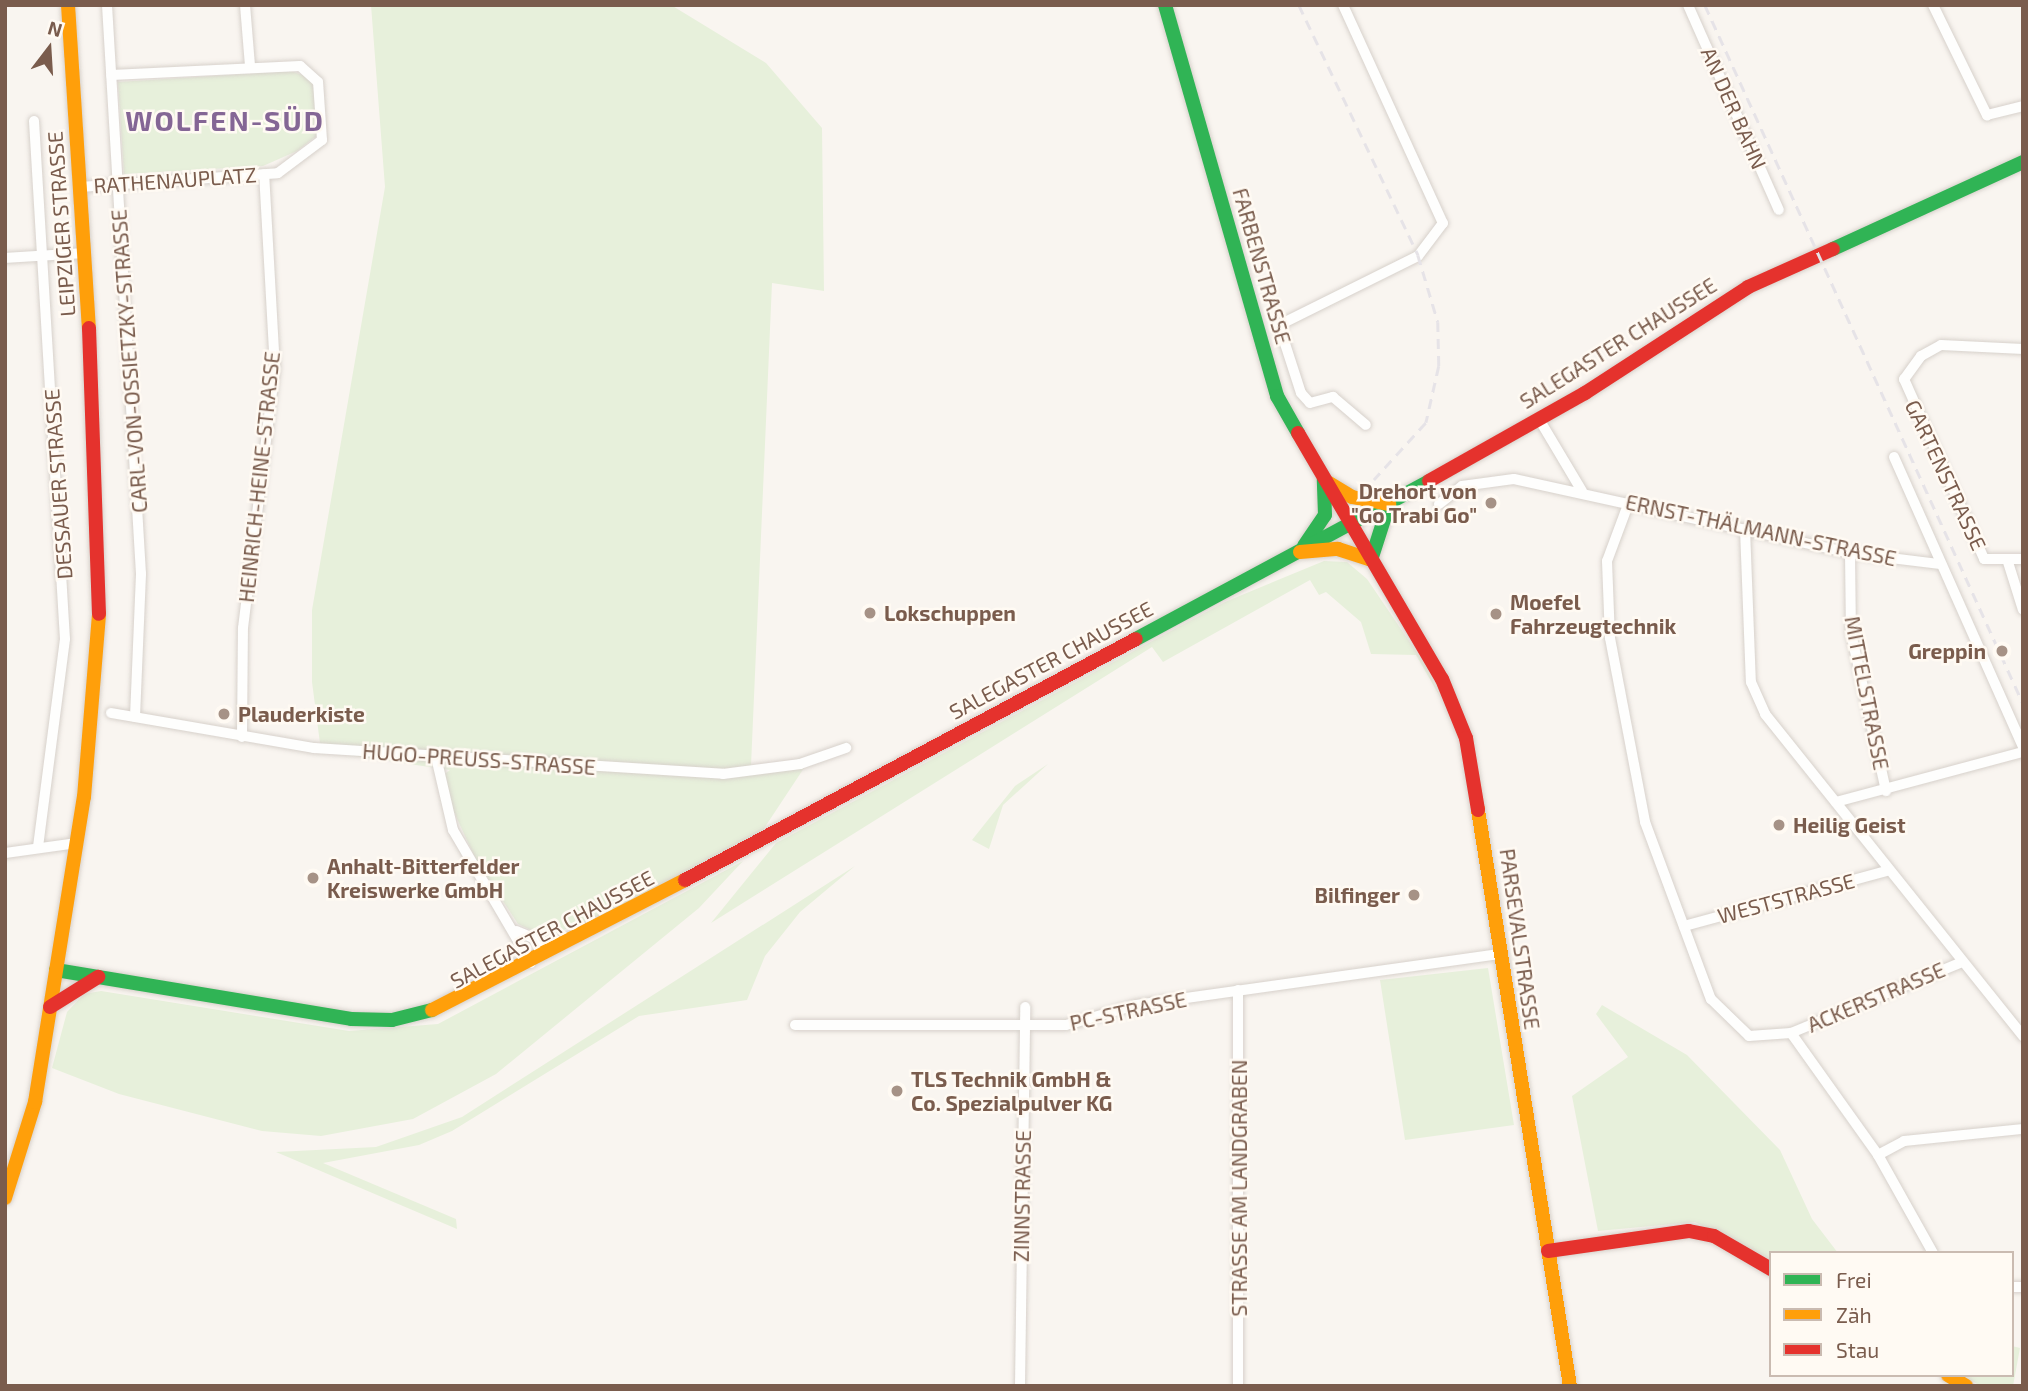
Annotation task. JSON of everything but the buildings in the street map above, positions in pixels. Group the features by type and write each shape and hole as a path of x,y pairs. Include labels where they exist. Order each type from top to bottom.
{"main road":[{"name":"LEIPZIGER STRASSE","path":"5,1198 34,1102 44,1045 77,843 99,656 96,439 68,5"},
{"name":"FARBENSTRASSE","path":"1165,5 1277,396 1350,525"},
{"name":"SALEGASTER CHAUSSEE","path":"56,970 378,1021 446,1007 662,895 1389,504 1539,419 1748,287 2023,162"},
{"path":"1300,552 1338,549 1371,560 1389,504 1345,495 1324,479"},
{"path":"1300,552 1323,521 1324,479"},
{"name":"PARSEVALSTRASSE","path":"1350,525 1442,679 1466,738 1570,1386"},
{"path":"50,1007 98,977"},
{"path":"1548,1251 1689,1231 1714,1236 1769,1268"}],"street":[{"name":"CARL-VON-OSSIETZKY-STRASSE","path":"107,5 141,574 135,717"},
{"path":"244,5 250,66"},
{"path":"1343,5 1443,223 1418,256 1279,325 1301,393 1310,403 1333,397 1366,425"},
{"name":"AN DER BAHN","path":"1688,5 1779,210"},
{"path":"1933,5 1976,100 1987,115 1997,117 2023,106"},
{"name":"RATHENAUPLATZ","path":"80,187 264,174 314,151 324,131 318,82 300,66 250,66 111,75"},
{"name":"DESSAUER STRASSE","path":"34,121 65,639 38,846"},
{"name":"HEINRICH-HEINE-STRASSE","path":"242,737 243,628 275,369 264,174"},
{"path":"5,258 84,253"},
{"name":"GARTENSTRASSE","path":"2007,559 1984,559 1905,386 1908,371 1941,345 2023,349"},
{"path":"1539,419 1582,491"},
{"path":"1836,802 2023,749 1894,457"},
{"name":"ERNST-THÄLMANN-STRASSE","path":"1439,504 1453,490 1497,479 1582,491 1850,553 1940,564"},
{"name":"ACKERSTRASSE","path":"1629,502 1606,561 1605,604 1645,822 1711,999 1749,1036 1791,1033 1962,962"},
{"path":"1745,529 1751,682 1765,713 1888,871 2023,1036"},
{"name":"MITTELSTRASSE","path":"1850,553 1851,633 1886,790"},
{"path":"2023,559 2007,559 2023,610"},
{"name":"HUGO-PREUSS-STRASSE","path":"111,713 242,737 436,757 723,774 788,766 846,748"},
{"path":"436,757 453,830 514,929 531,963"},
{"path":"5,853 38,846 77,843"},
{"name":"WESTSTRASSE","path":"1684,926 1888,871"},
{"path":"514,929 535,940 573,940"},
{"name":"PC-STRASSE","path":"795,1025 1025,1028 1238,990 1501,954"},
{"name":"STRASSE AM LANDGRABEN","path":"1238,990 1238,1386"},
{"name":"ZINNSTRASSE","path":"1020,1386 1025,1007"},
{"path":"1791,1033 1878,1155 1932,1251"},
{"path":"1878,1155 1904,1141 2023,1129"}],"green space":[{"path":"371,5 671,5 766,63 822,128 824,291 772,283 751,766 754,774 804,768 763,830 621,907 546,937 518,924 476,860 448,799 442,776 450,770 321,751 312,682 312,610 385,187"},
{"path":"291,71 308,77 316,91 319,134 297,151 263,166 124,174 118,82"},
{"path":"1324,561 1347,562 1367,579 1424,663 1443,702 1416,655 1371,654 1361,622 1326,592 1319,595 1310,580 1163,662 1152,647 711,923 776,843 1225,602"},
{"path":"1048,764 1003,805 989,849 972,840 1015,786"},
{"path":"743,861 699,908 496,1074 413,1119 321,1136 262,1131 119,1094 52,1068 67,1012 84,994 101,991 349,1031 438,1024"},
{"path":"855,866 800,912 765,956 747,1000 639,1016 452,1131 419,1145 323,1163 456,1219 457,1229 276,1152 376,1147 462,1117"},
{"path":"1488,968 1514,1125 1405,1140 1380,980"},
{"path":"1602,1005 1687,1055 1780,1150 1812,1219 1836,1251 1769,1251 1769,1259 1695,1222 1598,1231 1572,1096 1628,1057 1596,1014"},
{"path":"2014,1346 2020,1348 2013,1386 1980,1386 1966,1377 2014,1377"}],"railway":[{"path":"1299,5 1418,255 1438,322 1439,366 1426,423 1374,480"},
{"path":"1705,5 2023,703"}],"traffic: fast":[{"path":"1165,5 1277,396 1298,433"},
{"path":"1833,249 2023,162"},
{"path":"1304,546 1325,515 1324,480"},
{"path":"1136,639 1429,481"},
{"path":"1371,560 1389,504"},
{"path":"56,970 351,1019 392,1020 432,1010"}],"traffic: slow":[{"path":"68,5 89,328"},
{"path":"1329,483 1352,497 1389,504"},
{"path":"1300,552 1338,549 1371,560"},
{"path":"5,1198 35,1102 84,797 99,614"},
{"path":"1478,810 1570,1386"},
{"path":"432,1010 685,880"},
{"path":"1951,1377 1966,1386"}],"traffic: jam":[{"path":"1429,481 1585,393 1748,287 1833,249"},
{"path":"89,328 99,614"},
{"path":"1298,433 1442,679 1466,738 1478,810"},
{"path":"685,880 1136,639"},
{"path":"50,1007 98,977"},
{"path":"1548,1251 1689,1231 1714,1236 1769,1268"}],"place":[{"name":"Drehort von \"Go Trabi Go\"","path":"1491,503"},
{"name":"Lokschuppen","path":"870,613"},
{"name":"Moefel Fahrzeugtechnik","path":"1496,614"},
{"name":"Greppin","path":"2002,651"},
{"name":"Plauderkiste","path":"224,714"},
{"name":"Heilig Geist","path":"1779,825"},
{"name":"Anhalt-Bitterfelder Kreiswerke GmbH","path":"313,878"},
{"name":"Bilfinger","path":"1414,895"},
{"name":"TLS Technik GmbH & Co. Spezialpulver KG","path":"897,1091"}],"district":[{"name":"WOLFEN-SÜD","path":"225,120"}]}
